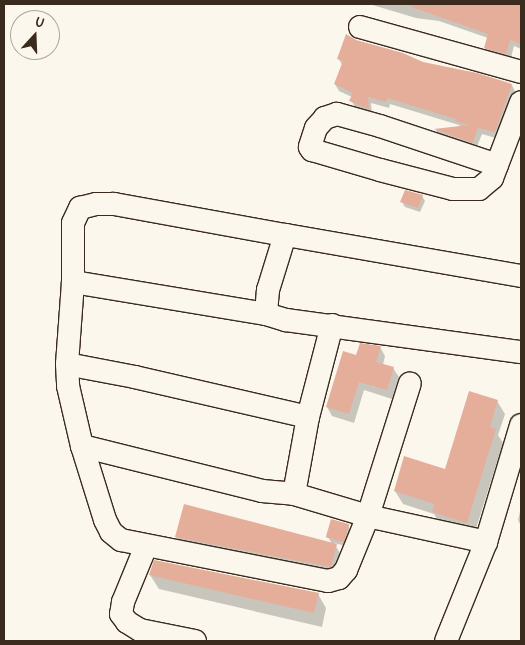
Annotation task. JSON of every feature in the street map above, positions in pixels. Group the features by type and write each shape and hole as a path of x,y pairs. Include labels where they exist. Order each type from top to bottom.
{"street":[{"path":"360,27 521,72"},
{"path":"497,165 380,126 337,114 325,118 316,128 310,147 312,150 380,170 453,189 484,187 492,178 497,165 521,102"},
{"path":"410,383 368,516 346,570 339,578 328,581 121,540 111,532 82,446 68,386 73,282 73,224 80,208 96,204 114,204 521,276"},
{"path":"266,314 268,290 285,234"},
{"path":"73,282 266,314 286,320 521,352"},
{"path":"294,494 308,417 332,325"},
{"path":"68,364 135,377 308,417"},
{"path":"446,641 486,542 521,425"},
{"path":"82,446 262,491 294,494 368,516 486,542"},
{"path":"146,546 126,594 121,614 127,622 140,630 195,641"}],"building":[{"path":"413,4 521,4 521,44 510,40 506,54 484,48 488,34 412,7"},
{"path":"346,34 356,40 403,53 423,62 477,73 512,84 495,132 478,128 473,143 434,129 469,125 455,121 456,119 387,98 386,102 368,97 369,109 349,101 353,93 334,84 343,61 337,59"},
{"path":"405,190 423,195 418,208 400,202"},
{"path":"360,343 381,346 376,362 394,367 387,390 359,382 349,414 326,407 343,351 356,355"},
{"path":"469,391 498,400 490,427 496,429 467,523 432,512 435,504 394,491 404,456 445,469"},
{"path":"184,504 337,544 331,567 175,537"},
{"path":"331,519 349,524 344,543 326,537"},
{"path":"154,560 319,593 314,613 149,575"}]}
